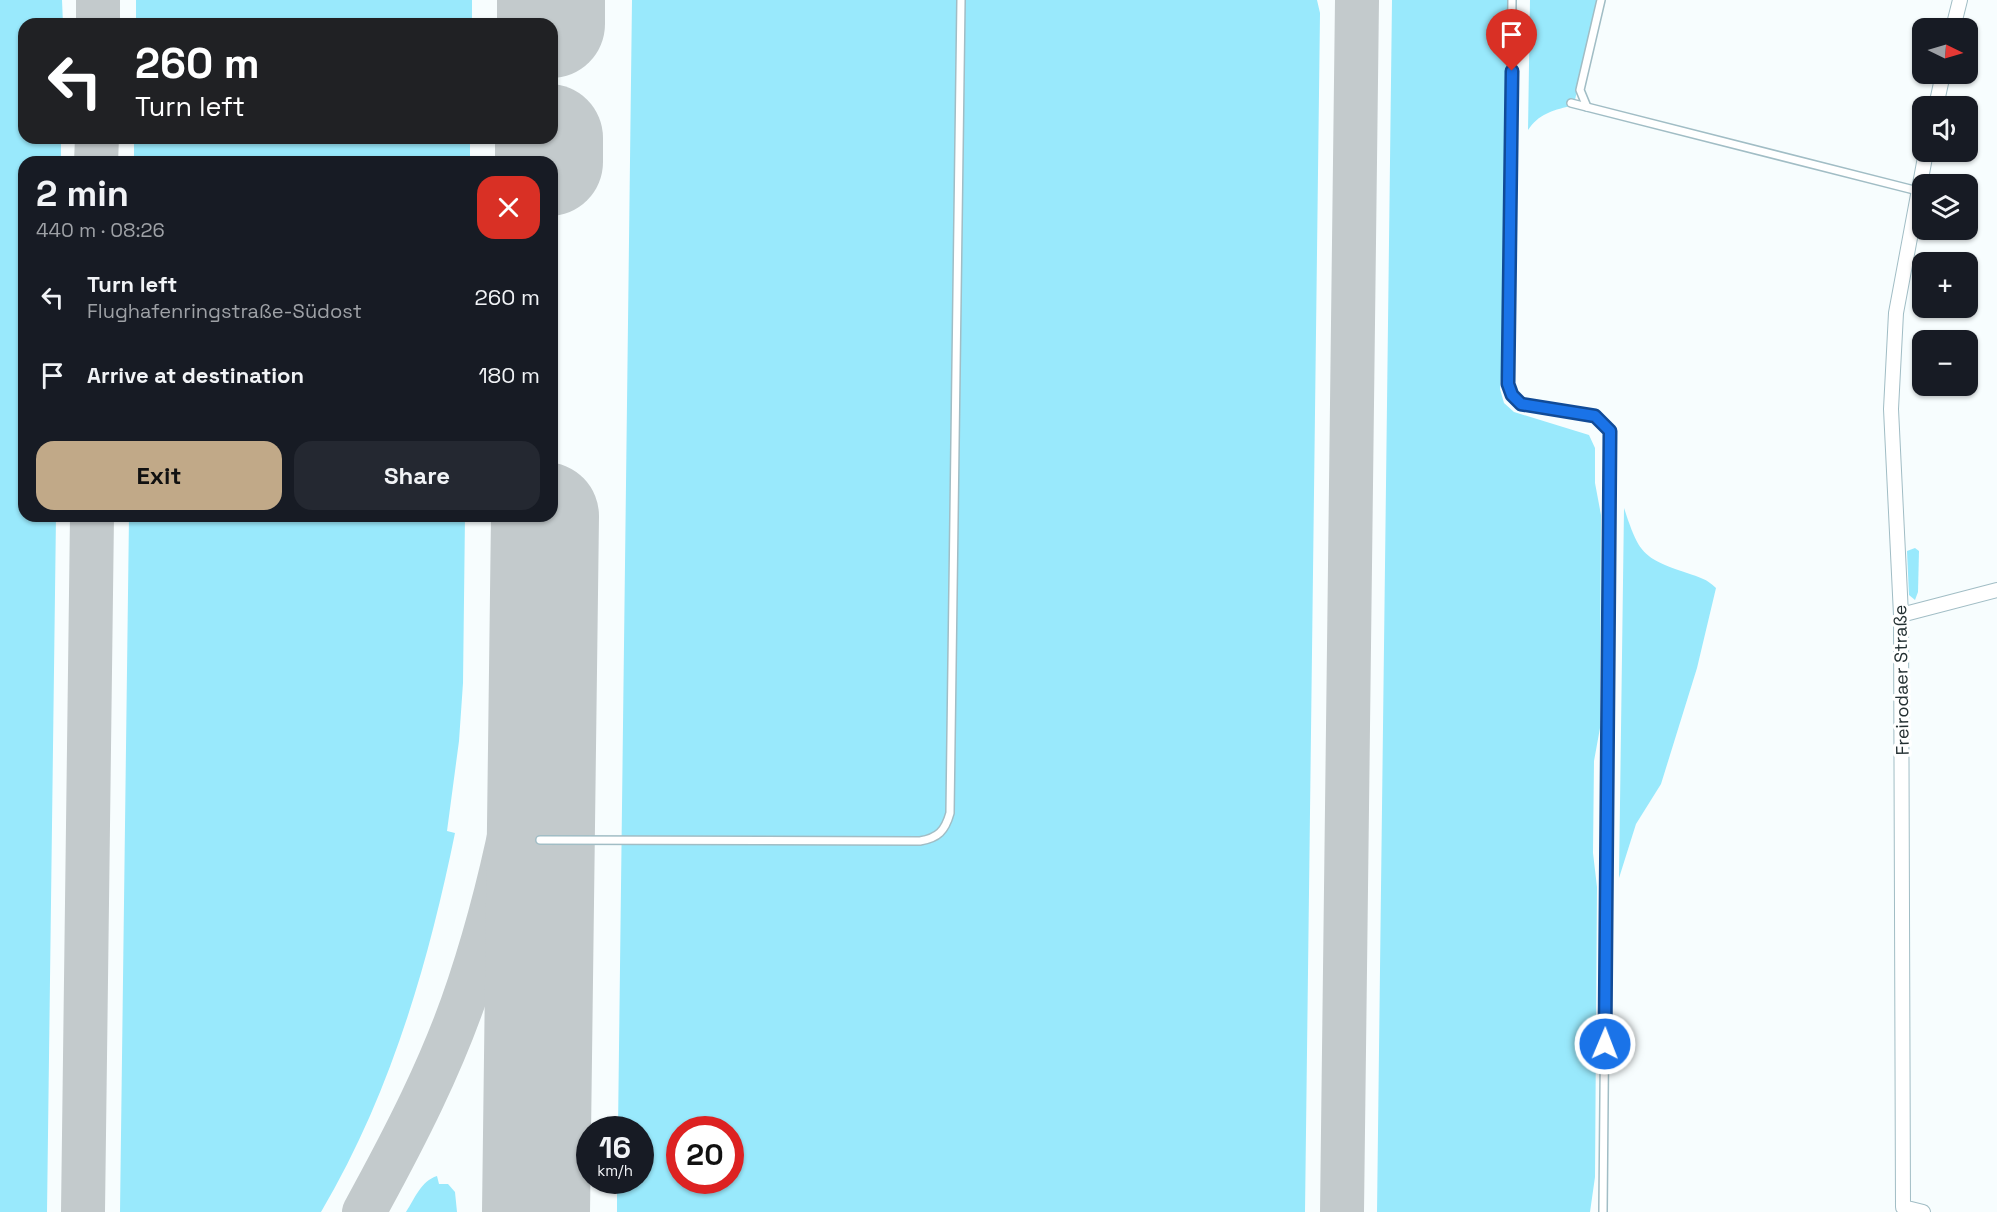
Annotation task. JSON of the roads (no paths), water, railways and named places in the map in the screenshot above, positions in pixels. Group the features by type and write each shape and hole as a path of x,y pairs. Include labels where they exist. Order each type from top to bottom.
{"street":[{"path":"1956,18 1960,0"},
{"name":"Freirodaer Straße","path":"1903,1209 1901,615 1891,409 1896,313 1912,224"},
{"path":"1901,615 1997,590"},
{"path":"1903,1209 1923,1212"}],"lane":[{"path":"540,840 920,841 940,834 947,824 950,813 961,0"},
{"path":"1512,0 1508,384 1512,395 1521,404 1595,416 1610,431 1603,1212"},
{"path":"1587,107 1580,90 1601,0"},
{"path":"1571,103 1912,189"}]}
